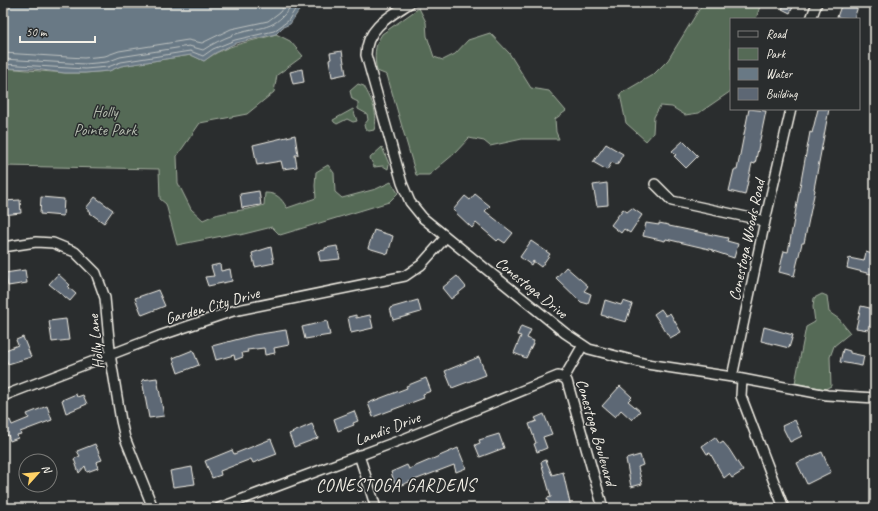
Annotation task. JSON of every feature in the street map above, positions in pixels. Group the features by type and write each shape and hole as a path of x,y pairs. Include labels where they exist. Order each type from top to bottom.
{"street":[{"name":"Conestoga Drive","path":"410,3 374,29 367,41 366,55 407,195 415,209 423,218 583,346 601,353 647,364 732,377 828,395 875,398"},
{"path":"811,18 817,3"},
{"name":"Conestoga Woods Road","path":"732,377 790,110"},
{"path":"655,184 672,201 765,221"},
{"name":"Garden City Drive","path":"3,396 200,321 233,311 405,276 421,265 446,237"},
{"name":"Holly Lane","path":"3,247 36,242 54,243 75,252 96,272 105,298 118,407 125,438 153,508"},
{"name":"Conestoga Boulevard","path":"583,346 564,378 567,381 603,508"},
{"name":"Landis Drive","path":"219,508 406,438 558,376 564,378"},
{"path":"742,379 740,391 743,403 784,508"},
{"path":"359,455 376,508"}],"green space":[{"path":"703,3 761,3 756,18 730,18 730,92 699,113 685,115 672,107 660,106 654,117 653,133 646,141 626,123 620,94 654,74 668,60"},
{"path":"419,8 426,22 427,36 434,57 443,60 455,54 468,40 490,33 509,53 531,88 549,91 566,111 555,119 556,132 559,139 522,139 490,146 484,141 469,138 454,154 429,175 416,175 387,75 377,71 375,56 377,43 382,34"},
{"name":"Holly Pointe Park","path":"276,34 290,41 303,56 277,75 274,92 247,114 200,123 177,156 178,183 191,209 203,220 218,214 264,205 265,193 273,194 278,197 283,201 287,208 316,198 316,172 328,165 334,173 335,192 342,198 376,189 391,182 398,193 389,202 280,235 272,227 240,235 237,233 177,245 166,204 160,199 159,169 3,166 3,68 65,73 85,73 109,71 121,66 191,55 204,61 230,47"},
{"path":"358,84 364,86 374,108 376,118 374,130 369,131 365,129 364,125 368,120 367,114 358,109 358,102 352,99 350,91"},
{"path":"353,109 357,121 353,122 347,119 337,124 334,122 333,120"},
{"path":"382,147 389,164 388,169 383,166 374,167 370,158"},
{"path":"822,294 827,296 829,312 839,319 850,333 834,346 830,357 831,386 825,389 795,383 806,327 815,322 813,307 814,298"}],"water":[{"path":"3,3 304,3 290,24 283,27 276,34 236,43 215,53 204,61 191,55 121,66 109,71 65,73 34,69 3,68"}],"building":[{"path":"785,3 795,3 790,13 782,9"},
{"path":"842,3 859,3 854,18 837,17"},
{"path":"342,51 346,74 332,77 329,60 331,59 330,53"},
{"path":"302,69 304,82 293,84 290,72"},
{"path":"749,110 766,111 755,164 752,163 745,195 729,191 734,170 737,170"},
{"path":"818,110 829,110 804,243 802,243 794,276 779,272 784,251 788,252 810,132 812,133"},
{"path":"295,135 298,155 295,155 297,167 283,169 281,161 257,165 253,145"},
{"path":"683,141 698,156 686,168 674,156 676,155 672,151"},
{"path":"606,144 623,154 617,165 612,162 607,170 593,162"},
{"path":"607,183 608,205 597,206 593,185"},
{"path":"259,191 261,205 242,208 240,194"},
{"path":"475,194 490,206 485,211 513,233 505,243 499,239 497,241 476,223 472,228 453,210 465,196 470,200"},
{"path":"41,197 64,199 63,216 40,214"},
{"path":"95,197 113,210 104,223 90,213 91,212 86,208"},
{"path":"20,200 21,213 3,215 3,201"},
{"path":"632,208 642,215 630,233 624,229 621,233 611,225 623,209 627,212"},
{"path":"646,223 659,225 659,223 728,238 727,241 738,244 734,258 713,250 666,239 665,241 643,236"},
{"path":"374,230 393,236 388,254 368,248"},
{"path":"531,241 550,254 541,267 533,261 531,265 520,257"},
{"path":"337,246 340,259 320,261 318,251"},
{"path":"271,247 274,263 255,267 252,253"},
{"path":"866,252 875,255 875,275 847,268 849,258 864,261"},
{"path":"220,264 221,271 230,269 232,281 208,286 205,277 214,276 211,266"},
{"path":"566,267 588,286 584,291 591,294 588,304 581,302 556,278"},
{"path":"25,270 27,283 8,286 5,273"},
{"path":"58,274 70,285 68,287 76,294 70,301 49,284"},
{"path":"457,276 466,287 451,299 442,288"},
{"path":"158,290 165,306 142,315 135,298"},
{"path":"418,300 421,312 393,320 390,308"},
{"path":"605,300 621,305 623,301 632,304 626,322 601,315"},
{"path":"861,306 874,309 871,326 869,325 868,330 856,328"},
{"path":"661,309 666,316 670,313 681,332 670,338 654,314"},
{"path":"356,315 356,318 370,315 373,328 351,333 348,317"},
{"path":"66,319 69,340 52,342 49,321"},
{"path":"327,321 330,335 305,339 302,327"},
{"path":"521,326 531,330 527,338 534,341 526,358 514,353 521,336 517,335"},
{"path":"764,327 793,335 789,348 761,341"},
{"path":"286,330 289,345 274,348 275,353 265,355 264,348 247,350 248,352 242,353 243,357 235,360 234,355 216,360 212,346 254,335"},
{"path":"23,337 31,357 8,364 3,351 18,345 16,340"},
{"path":"843,349 850,351 850,353 864,356 862,366 840,362"},
{"path":"193,350 199,365 178,373 173,358"},
{"path":"479,357 486,375 452,388 445,371"},
{"path":"157,378 164,416 149,418 142,380"},
{"path":"426,378 431,391 423,394 424,398 373,417 368,403 407,388 406,386"},
{"path":"620,386 632,397 628,401 640,411 632,420 621,410 615,417 602,406"},
{"path":"76,394 77,397 83,395 87,404 66,413 62,400"},
{"path":"47,406 52,420 20,432 21,434 17,435 18,438 10,441 8,435 3,437 3,423 10,420 12,425 29,418 27,414"},
{"path":"354,411 358,421 353,423 354,425 338,431 334,419"},
{"path":"544,414 552,434 543,437 547,448 537,452 534,444 536,443 529,424 537,421 535,418"},
{"path":"795,420 802,436 790,442 782,426"},
{"path":"312,424 318,438 294,447 289,434"},
{"path":"499,434 504,448 480,457 475,445 480,443 479,440"},
{"path":"715,437 720,444 723,442 729,449 743,471 732,478 729,474 724,478 710,453 707,454 702,446"},
{"path":"271,439 277,454 253,463 251,459 220,471 221,475 212,478 205,461 232,450 234,454"},
{"path":"95,444 102,460 96,462 98,468 87,472 85,466 79,473 74,459 80,456 77,451"},
{"path":"458,448 466,468 456,472 454,465 396,487 391,472 407,465 409,469"},
{"path":"822,452 831,472 807,484 797,463"},
{"path":"640,455 643,465 638,467 642,484 631,487 626,459"},
{"path":"546,460 552,475 563,472 571,508 558,508 557,505 550,508 547,498 551,497 541,462"},
{"path":"192,467 195,484 173,487 170,471"}],"district":[{"name":"CONESTOGA GARDENS","path":"396,485"}]}
